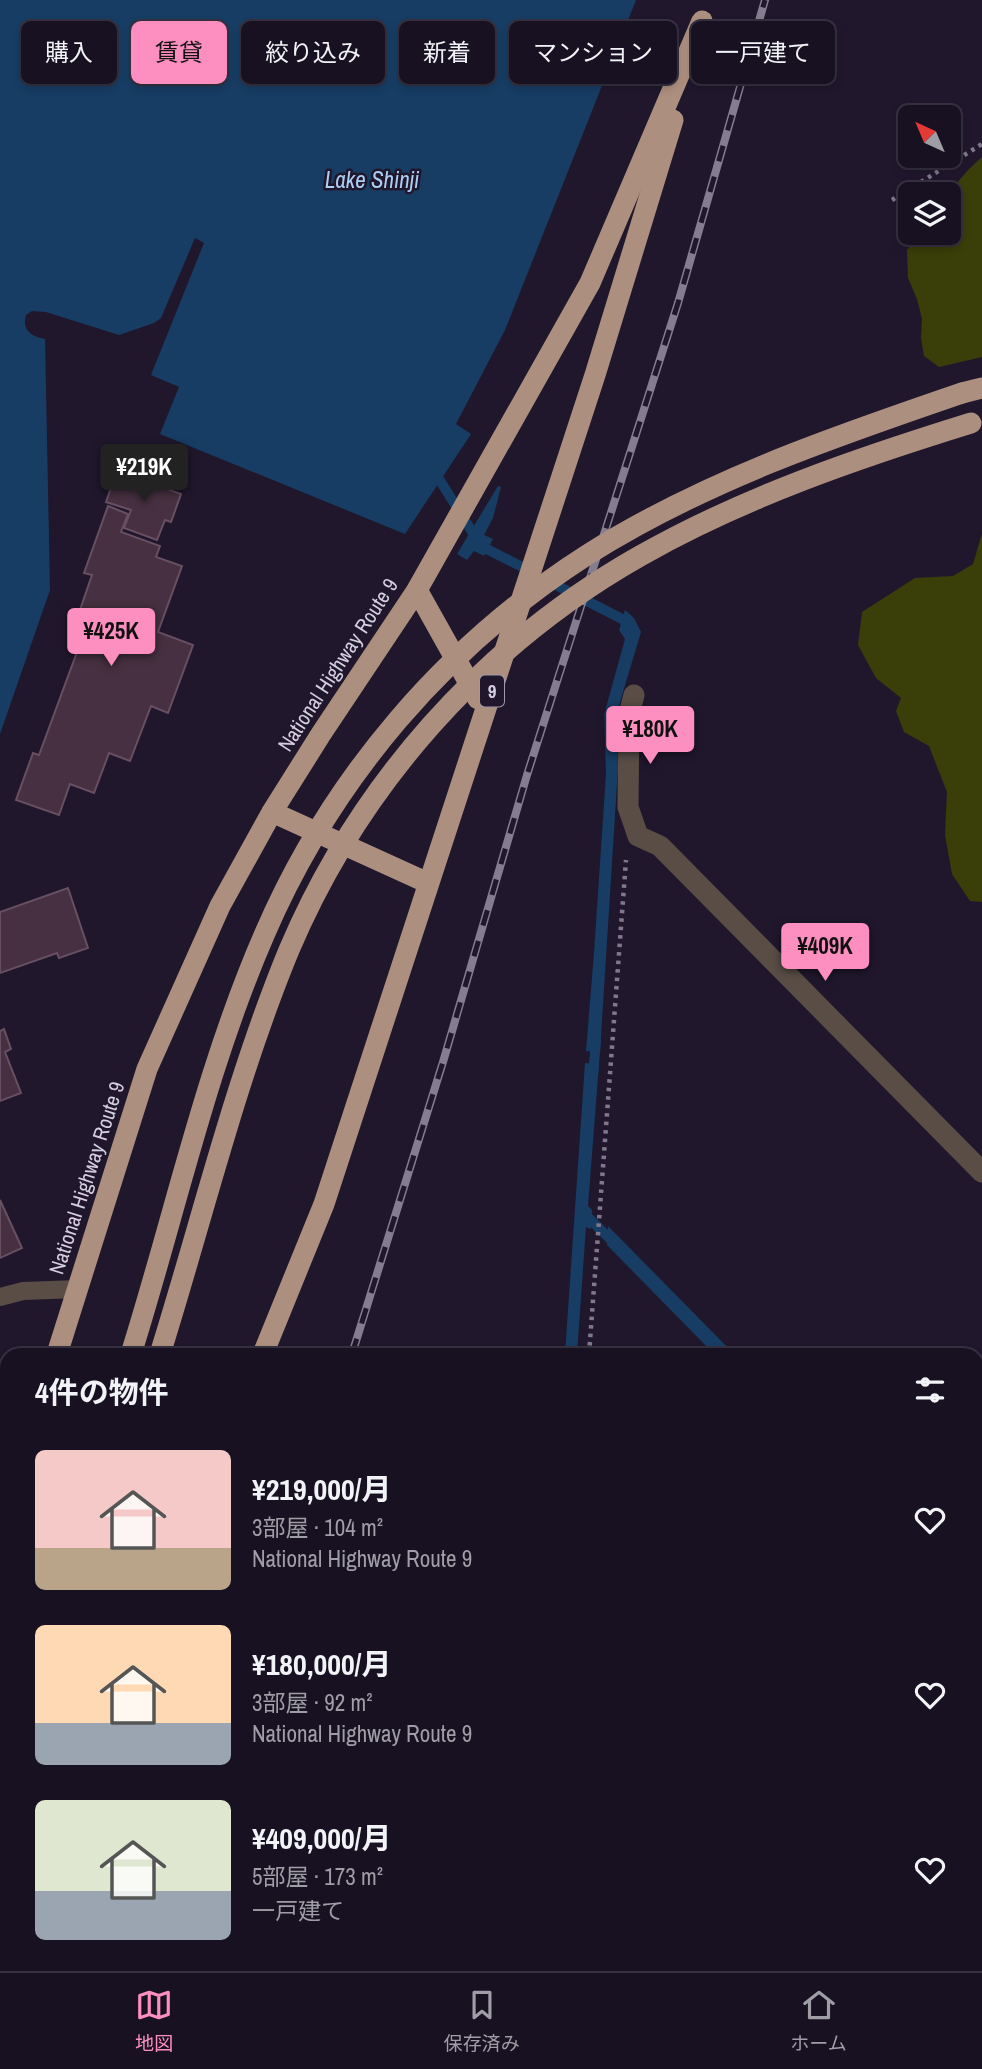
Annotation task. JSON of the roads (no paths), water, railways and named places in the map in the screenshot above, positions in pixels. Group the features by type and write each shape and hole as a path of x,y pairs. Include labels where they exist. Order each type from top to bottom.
{"highway":[{"name":"National Highway Route 9","path":"702,21 707,0"},
{"name":"National Highway Route 9","path":"59,1348 147,1069 220,906 272,812 417,590 590,283 691,47"},
{"name":"National Highway Route 9","path":"265,1348 324,1204 595,375 691,57"},
{"path":"133,1348 211,1082 238,1000 265,933 290,880 319,829 368,755 400,717 437,677 481,636 549,580 600,548 736,477 810,446 972,391"},
{"path":"162,1348 238,1094 266,1009 290,948 314,897 366,808 423,733 472,682 524,636 600,580 641,555 748,502 895,447 977,421"},
{"path":"417,590 485,712"},
{"path":"272,812 428,883"}],"street":[{"path":"634,695 629,714 628,807 638,836 660,846 982,1172"}],"lane":[{"path":"0,1297 23,1291 78,1289"}],"water":[{"name":"Lake Shinji","path":"0,0 636,0 628,21 509,21 509,84 603,84 505,330 456,424 471,434 405,534 160,434 179,387 151,375 204,243 195,238 161,318 154,323 119,335 46,312 32,311 26,315 25,325 28,332 45,339 50,590 0,734"},
{"path":"498,486 501,487 493,518 484,535 493,539 484,556 474,551 467,560 457,554"},
{"path":"625,610 634,618 641,632 617,712 618,768 600,1052 586,1051 606,774 604,715 625,639 619,630"},
{"path":"585,1063 599,1064 588,1206 592,1210 591,1229 586,1227 577,1348 565,1348"},
{"path":"608,1226 728,1348 708,1348 607,1245"}],"waterway":[{"path":"434,471 481,546 534,573"},
{"path":"548,581 624,620 629,629"},
{"path":"593,1076 596,1040"},
{"path":"583,1212 616,1245"}],"railway":[{"path":"354,1348 443,1062 527,775 678,303 765,0"}]}
